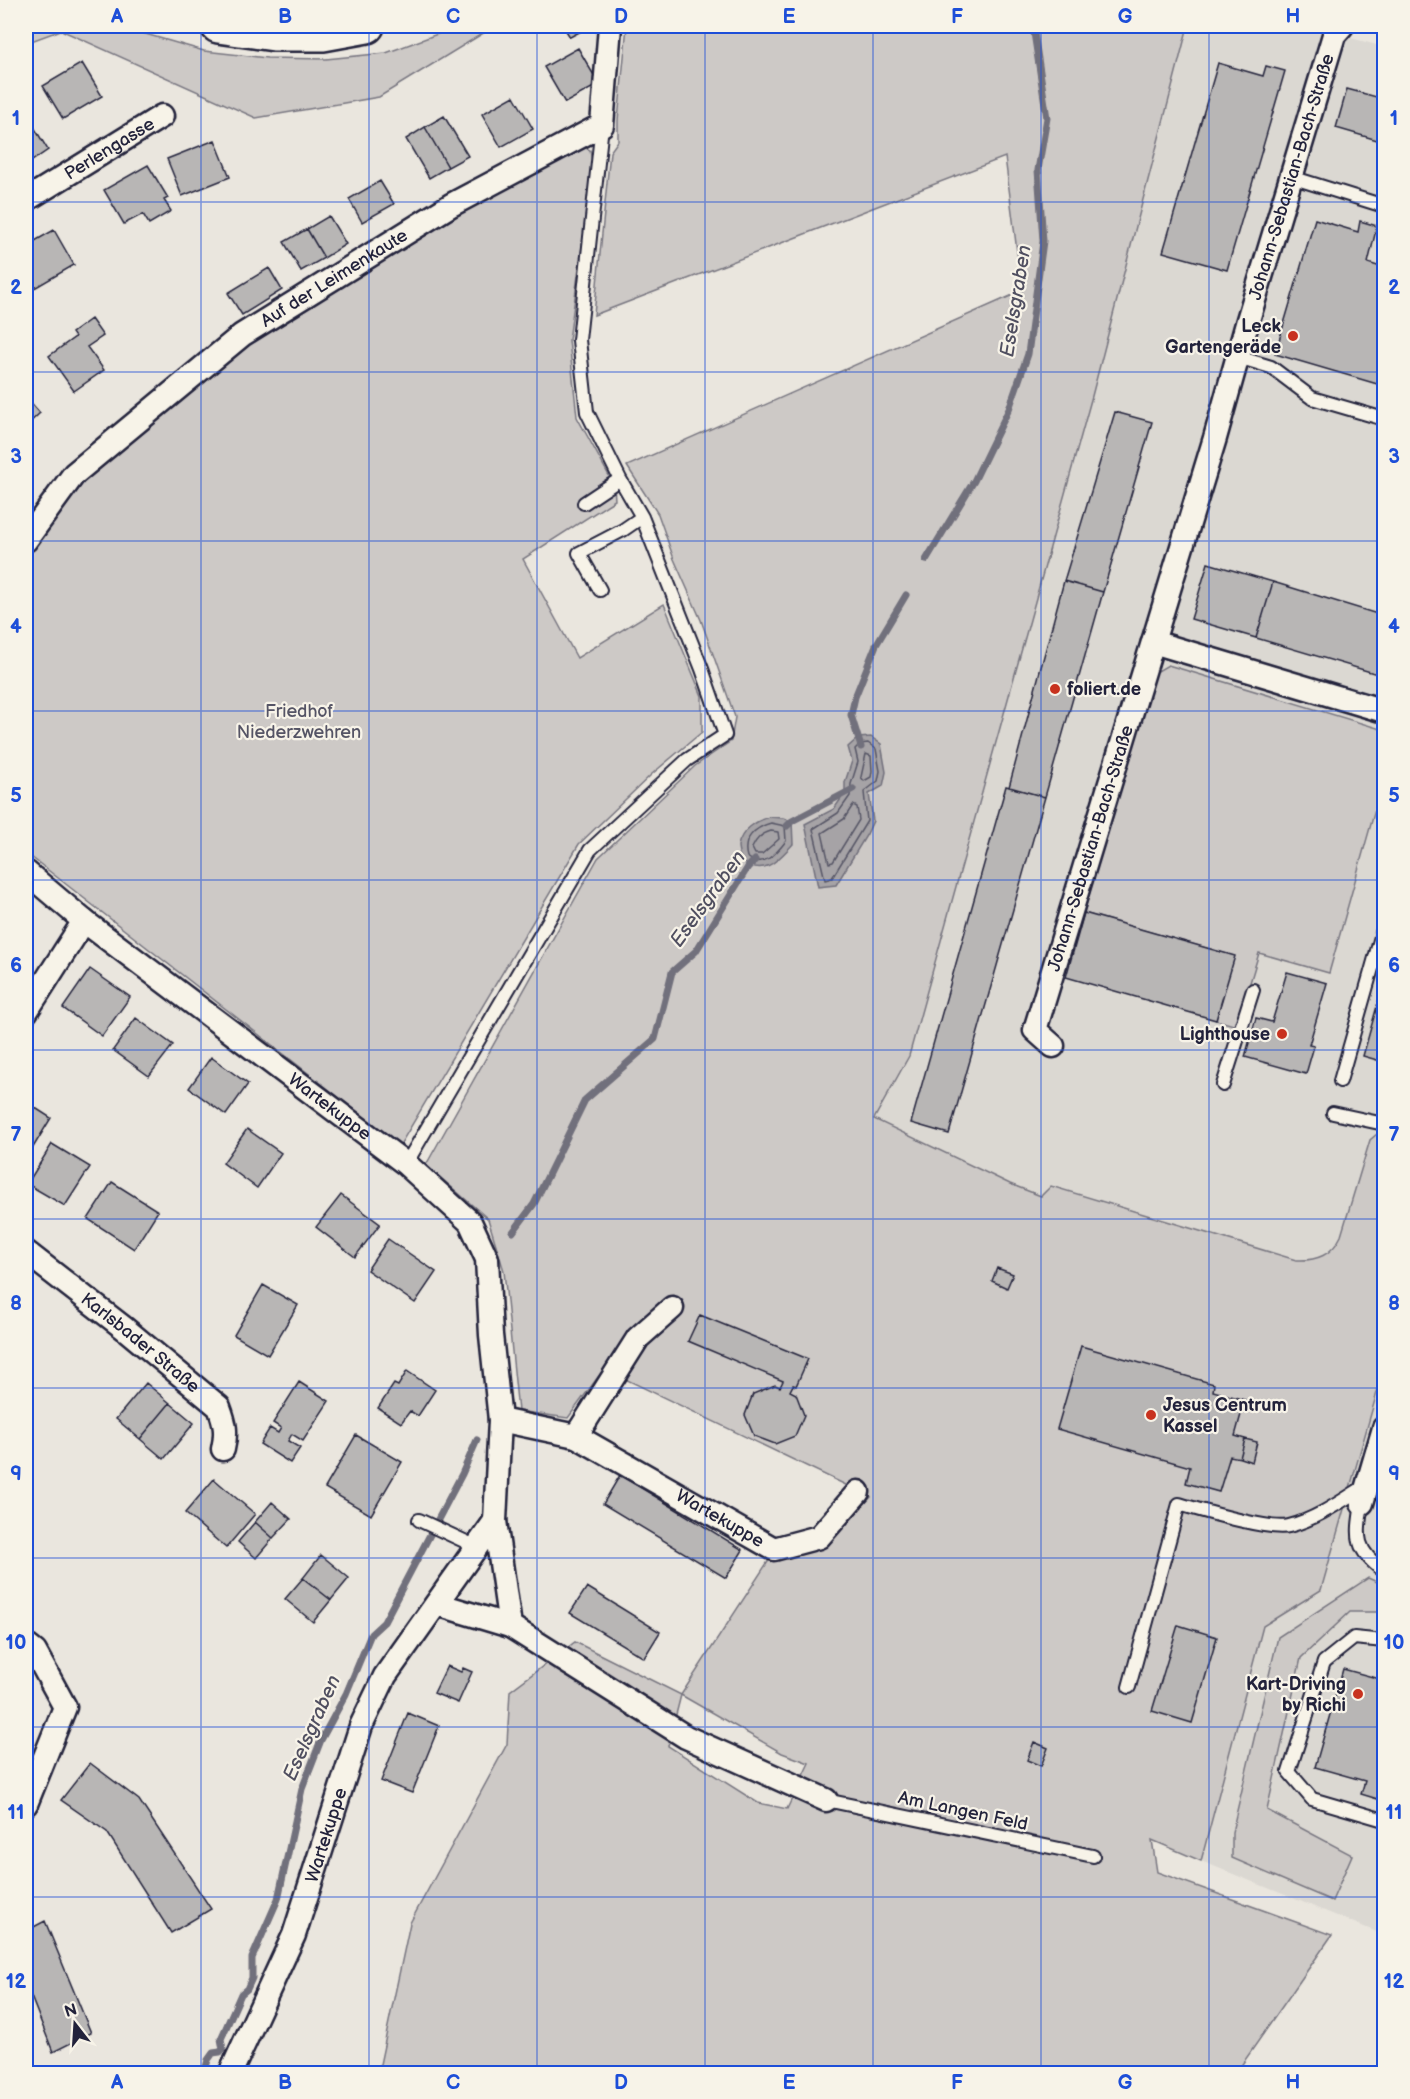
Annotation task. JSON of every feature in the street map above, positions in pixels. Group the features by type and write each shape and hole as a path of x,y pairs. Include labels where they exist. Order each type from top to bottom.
{"street":[{"path":"218,26 274,34 323,34 367,26"},
{"path":"602,125 610,26"},
{"name":"Johann-Sebastian-Bach-Straße","path":"1053,1046 1035,1030 1215,438 1334,35 1342,26"},
{"name":"Perlengasse","path":"26,200 162,116"},
{"name":"Auf der Leimenkaute","path":"26,540 74,474 242,335 451,206 602,125"},
{"path":"1153,642 1384,711"},
{"name":"Wartekuppe","path":"26,872 84,921 406,1164 470,1222 487,1259 491,1335 500,1420 495,1521 510,1626"},
{"path":"26,1011 84,921"},
{"name":"Karlsbader Straße","path":"26,1252 124,1328 219,1407 225,1422 226,1433 223,1449"},
{"path":"576,1436 638,1338 672,1308"},
{"name":"Wartekuppe","path":"500,1420 576,1436 774,1548 819,1537 858,1492"},
{"path":"1365,1494 1384,1428"},
{"name":"Wartekuppe","path":"230,2073 294,1935 361,1726 385,1676 495,1521"},
{"path":"437,1604 510,1626 686,1737 826,1800"},
{"path":"26,1645 34,1652 65,1707 26,1804"}],"lane":[{"path":"406,1164 590,850 687,760 725,735 702,669 642,517 620,479 587,412 579,340 602,125"},
{"path":"1291,177 1384,206"},
{"path":"1238,357 1271,367 1312,398 1384,419"},
{"path":"584,503 620,479"},
{"path":"600,590 579,553 623,530 642,517"},
{"path":"1340,1081 1384,926"},
{"path":"1224,1085 1252,990"},
{"path":"1334,1113 1384,1124"},
{"path":"1365,1494 1359,1527 1359,1543 1372,1562 1384,1571"},
{"path":"1130,1687 1179,1504 1254,1523 1287,1527 1365,1494"},
{"path":"419,1520 477,1547"},
{"path":"1384,1641 1354,1638 1324,1662 1289,1772 1312,1799 1384,1820"},
{"name":"Am Langen Feld","path":"826,1800 1093,1856"}],"shaded area":[{"path":"1188,26 1307,26 1384,47 1384,1935 1201,1861 1009,1777 1041,1196 1010,1184 874,1120 909,1056 1092,396"}],"green space":[{"path":"26,26 118,26 204,51 267,58 326,59 386,53 459,26 495,26 379,97 256,118 61,30 26,43"},
{"path":"627,26 1188,26 1092,396 909,1056 874,1119 1010,1184 1041,1196 1051,1186 1296,1260 1323,1256 1337,1243 1370,1140 1377,1134 1384,1135 1384,1368 1321,1590 1263,1626 1201,1861 1152,1840 1157,1872 1332,1935 1236,2073 380,2074 379,2069 410,1923 507,1744 510,1691 575,1642 681,1695 771,1557 827,1544 871,1497 623,1378 609,1362 568,1418 518,1411 504,1271 488,1219 426,1165 598,858 695,766 731,741 735,717 701,620 674,559 658,514 627,466 1022,291 1005,157 594,315 610,152 618,141","holes":["681,1695 782,1753 809,1763 787,1809 758,1803 668,1746"]},
{"name":"Friedhof Niederzwehren","path":"580,145 590,150 593,167 569,340 577,417 614,485 615,500 523,559 577,658 664,604 702,696 702,732 652,774 579,844 400,1145 26,853 26,558 87,478 242,347 453,214"},
{"path":"1168,665 1384,730 1384,778 1329,973 1259,953 1237,1026 1216,1020 1234,956 1084,913 1150,683 1156,672"},
{"path":"1368,1578 1384,1585 1384,1612 1350,1612 1301,1658 1267,1810 1352,1855 1332,1901 1232,1858 1232,1832 1278,1637"}],"water":[{"path":"871,737 881,744 886,772 883,786 869,794 873,821 836,885 818,887 805,824 834,809 845,793 845,782 852,761 848,747 858,738"},
{"path":"769,817 792,821 793,844 770,865 749,866 741,861 738,848 742,835 759,821"}],"building":[{"path":"563,26 591,26 570,37"},
{"path":"578,48 599,84 565,103 544,67"},
{"path":"82,63 102,96 63,119 43,86"},
{"path":"1218,63 1263,76 1266,66 1285,71 1227,270 1163,252"},
{"path":"1347,89 1384,99 1384,142 1336,128"},
{"path":"514,96 533,129 501,147 482,114"},
{"path":"26,114 48,150 26,165"},
{"path":"444,116 468,156 448,167 425,127"},
{"path":"425,127 448,167 429,178 406,139"},
{"path":"215,140 230,177 182,196 167,159"},
{"path":"148,165 168,198 164,200 171,211 149,224 143,214 124,224 104,190"},
{"path":"380,181 394,204 362,222 349,199"},
{"path":"329,216 346,244 324,258 307,229"},
{"path":"1315,219 1358,232 1360,221 1377,226 1368,263 1384,268 1384,386 1275,354"},
{"path":"307,229 324,258 301,271 284,242"},
{"path":"54,230 74,265 26,293 26,246"},
{"path":"269,268 282,290 242,315 228,293"},
{"path":"91,319 103,336 87,347 104,370 74,391 49,356 75,337 72,333"},
{"path":"26,397 40,413 26,426"},
{"path":"1115,412 1152,422 1103,592 1064,581"},
{"path":"1208,563 1273,582 1256,638 1191,619"},
{"name":"foliert.de","path":"1064,581 1103,592 1045,797 1009,787"},
{"path":"1273,582 1384,616 1384,676 1256,638"},
{"path":"1006,786 1045,797 949,1134 911,1123"},
{"path":"1084,913 1235,956 1216,1020 1066,977"},
{"path":"90,969 130,997 102,1036 63,1008"},
{"name":"Lighthouse","path":"1287,972 1327,983 1309,1045 1314,1046 1306,1074 1245,1057 1256,1018 1272,1022"},
{"path":"1384,981 1384,1062 1363,1056"},
{"path":"136,1018 173,1045 149,1076 113,1050"},
{"path":"211,1057 248,1084 226,1115 189,1088"},
{"path":"26,1102 51,1118 26,1159"},
{"path":"247,1129 281,1153 257,1188 223,1163"},
{"path":"52,1144 90,1167 65,1206 27,1184"},
{"path":"112,1182 158,1211 134,1249 88,1219"},
{"path":"341,1195 380,1224 355,1257 316,1227"},
{"path":"388,1239 436,1272 415,1303 367,1270"},
{"path":"997,1268 1013,1274 1007,1288 992,1281"},
{"path":"263,1285 298,1305 268,1355 234,1335"},
{"path":"700,1315 808,1359 796,1386 793,1385 790,1391 796,1394 804,1415 795,1436 775,1444 754,1436 745,1415 753,1394 775,1385 780,1387 783,1381 688,1341"},
{"name":"Jesus Centrum Kassel","path":"1081,1346 1214,1384 1213,1391 1245,1400 1235,1436 1245,1439 1240,1458 1230,1456 1219,1492 1186,1483 1190,1467 1057,1429"},
{"path":"407,1371 435,1390 418,1416 410,1411 401,1423 378,1408 394,1384 398,1386"},
{"path":"299,1382 329,1401 303,1441 292,1434 288,1441 300,1448 290,1463 260,1444 270,1428 278,1433 281,1428 273,1423"},
{"path":"146,1383 170,1403 140,1439 116,1419"},
{"path":"170,1403 194,1423 164,1459 140,1439"},
{"path":"356,1435 402,1462 371,1515 325,1488"},
{"path":"1245,1439 1257,1442 1252,1462 1240,1458"},
{"path":"620,1475 743,1550 726,1578 603,1504"},
{"path":"214,1479 255,1514 226,1548 185,1513"},
{"path":"272,1502 291,1519 273,1538 255,1522"},
{"path":"255,1522 273,1538 256,1558 238,1542"},
{"path":"321,1555 349,1578 331,1600 303,1578"},
{"path":"303,1578 331,1600 313,1622 285,1599"},
{"path":"587,1587 660,1632 644,1658 570,1613"},
{"path":"1178,1625 1217,1637 1192,1723 1152,1711"},
{"path":"447,1666 461,1672 463,1668 472,1672 458,1703 434,1693"},
{"path":"1343,1669 1384,1680 1384,1801 1361,1794 1365,1781 1315,1767"},
{"path":"408,1713 439,1726 412,1793 381,1781"},
{"path":"1034,1742 1048,1748 1041,1766 1027,1760"},
{"path":"90,1763 139,1800 211,1909 171,1933 107,1832 61,1800"},
{"path":"45,1921 91,2033 53,2052 26,1984 26,1931"}],"waterway":[{"name":"Eselsgraben","path":"926,560 974,481 1009,409 1028,354 1043,241 1038,170 1047,118 1033,26"},
{"name":"Eselsgraben","path":"861,747 851,715 855,697 876,645 906,595"},
{"name":"Eselsgraben","path":"787,826 792,821 853,789"},
{"name":"Eselsgraben","path":"513,1232 534,1204 585,1100 655,1039 672,972 696,951 748,867 755,860"},
{"name":"Eselsgraben","path":"204,2074 208,2060 213,2053 223,2049 221,2039 241,1994 247,1989 252,1978 252,1958 278,1899 302,1789 321,1740 346,1694 371,1634 384,1622 462,1474 477,1440"}],"place":[{"name":"Leck Gartengeräde","path":"1293,336"},
{"name":"foliert.de","path":"1055,689"},
{"name":"Lighthouse","path":"1282,1034"},
{"name":"Jesus Centrum Kassel","path":"1151,1415"},
{"name":"Kart-Driving by Richi","path":"1358,1694"}]}
